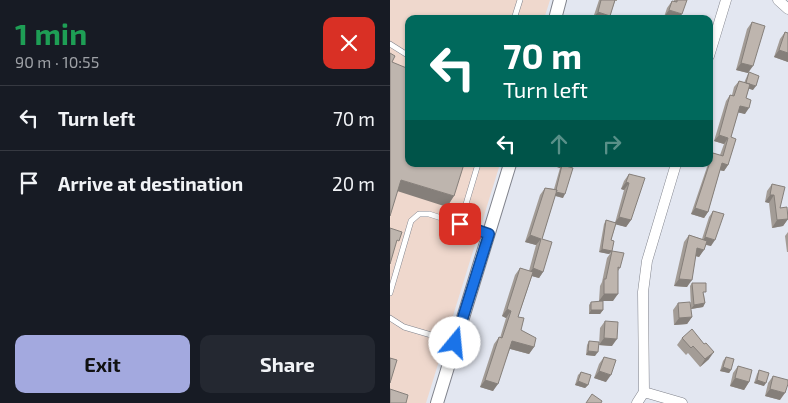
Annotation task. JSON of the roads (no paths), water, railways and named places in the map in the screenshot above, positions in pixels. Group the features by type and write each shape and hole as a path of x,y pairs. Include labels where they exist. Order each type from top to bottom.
{"street":[{"path":"556,15 559,0"},
{"path":"713,43 726,0"},
{"path":"778,0 788,9"},
{"path":"437,403 509,167"},
{"path":"637,403 644,392 642,323 646,269 653,238 675,167"},
{"path":"644,392 682,403"}],"lane":[{"path":"515,15 520,0"},
{"path":"390,44 405,53"},
{"path":"460,224 477,167"},
{"path":"390,294 411,221 419,214 429,214 489,234"},
{"path":"390,318 404,326 455,343"}]}
